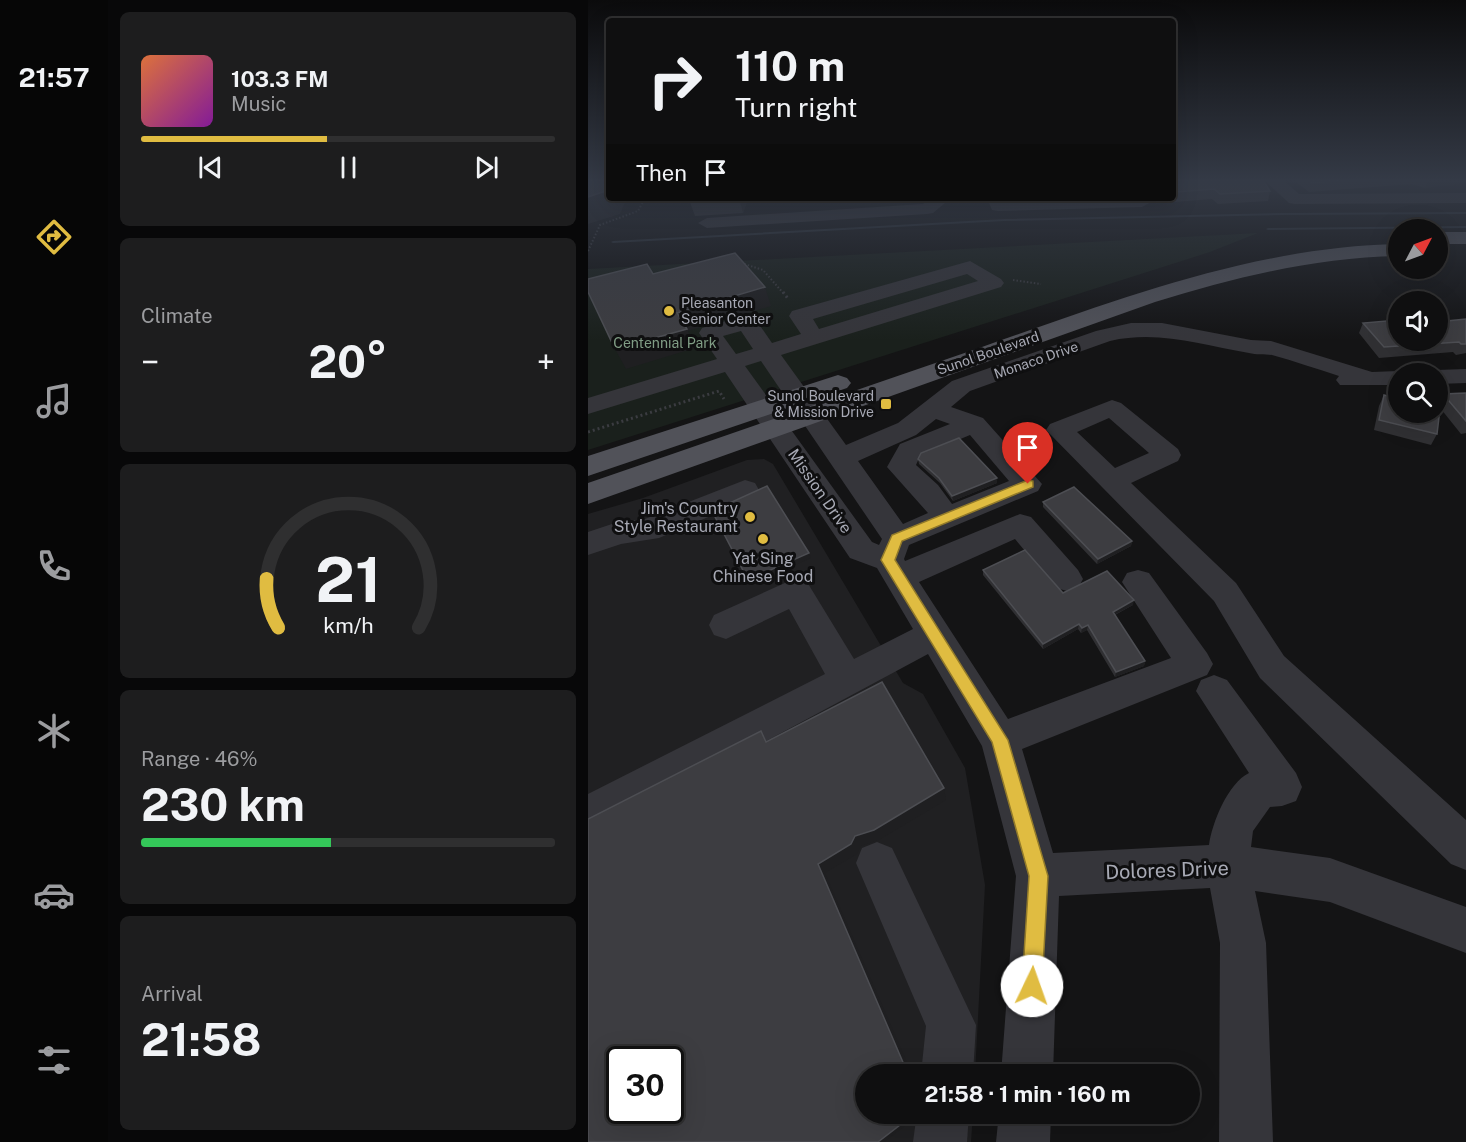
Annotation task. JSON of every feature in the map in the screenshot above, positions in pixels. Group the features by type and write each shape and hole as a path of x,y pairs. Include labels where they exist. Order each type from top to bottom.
{"main road":[{"path":"1448,238 1466,238"},
{"name":"Sunol Boulevard","path":"805,406 862,375 1198,265 1294,246 1388,239"},
{"name":"Sunol Boulevard","path":"588,466 769,418 1210,278 1304,259 1388,251"},
{"path":"1448,251 1466,251"},
{"name":"Sunol Boulevard","path":"588,494 769,418"}],"street":[{"path":"588,406 814,338 926,303 994,283 970,267 800,316 814,338"},
{"name":"Mission Drive","path":"767,352 746,322 710,333 861,550 894,559"},
{"name":"Monaco Drive","path":"841,458 907,429 961,386 1104,336 1131,330 1161,330 1220,339 1250,347 1267,361 1293,371 1342,381 1388,379"},
{"path":"767,352 841,458 935,634 1000,740 1038,876 1028,1064"},
{"path":"1448,377 1466,376"},
{"path":"894,559 947,518 1028,484 974,424 933,409"},
{"path":"947,518 928,492 901,467 909,450 974,424"},
{"path":"1112,481 1225,592 1272,667 1466,849"},
{"path":"588,544 618,533 648,530 745,490"},
{"path":"894,559 1020,525 1067,579"},
{"path":"1000,740 1195,664 1138,582"},
{"path":"726,625 796,591 847,680"},
{"path":"588,816 935,634"},
{"path":"1214,691 1282,787 1259,788 1233,824 1228,866 1243,943 1246,1142"},
{"path":"877,863 951,1025 948,1064"},
{"name":"Dolores Drive","path":"1038,876 1228,866 1329,880 1466,930"},
{"path":"940,1142 942,1124"},
{"path":"1023,1142 1024,1124"}],"path":[{"path":"588,251 596,233"},
{"path":"735,263 754,263 764,269 793,304"},
{"path":"588,432 719,392 728,407"}],"shaded area":[{"path":"764,459 773,464 903,683 923,694 965,768 985,885 976,1064 855,1064 855,1124 972,1124 971,1142 588,1142 588,514 643,498 747,460"}],"green space":[{"name":"Centennial Park","path":"1257,233 1210,252 588,450 588,269"}],"building":[{"path":"735,253 765,287 677,313 687,329 615,349 588,292 588,279 647,264 653,274"},
{"path":"1466,319 1466,344 1448,343 1448,321"},
{"path":"1388,321 1388,347 1384,347 1363,323"},
{"path":"1466,393 1466,421 1448,400 1448,394"},
{"path":"1384,395 1388,396 1388,422 1379,420"},
{"path":"1391,423 1438,423 1437,434"},
{"path":"959,438 997,478 952,496 939,478 918,459 921,453"},
{"path":"767,486 809,553 748,580 712,511"},
{"path":"1074,487 1132,541 1098,559 1043,502"},
{"path":"1025,550 1063,593 1107,571 1134,600 1113,612 1145,661 1116,672 1088,625 1082,628 1079,624 1043,644 983,570"},
{"path":"882,682 944,788 874,830 855,836 851,844 818,864 904,1064 855,1064 855,1124 901,1124 878,1142 588,1142 588,819 761,731 766,742"}],"waterway":[{"path":"613,242 768,233"}],"place":[{"name":"Pleasanton Senior Center","path":"669,311"},
{"name":"Sunol Boulevard & Mission Drive","path":"886,404"},
{"name":"Jim's Country Style Restaurant","path":"750,517"},
{"name":"Yat Sing Chinese Food","path":"763,539"}],"route":[{"path":"1028,484 897,538 888,560 1000,740 1038,876 1032,986"}]}
